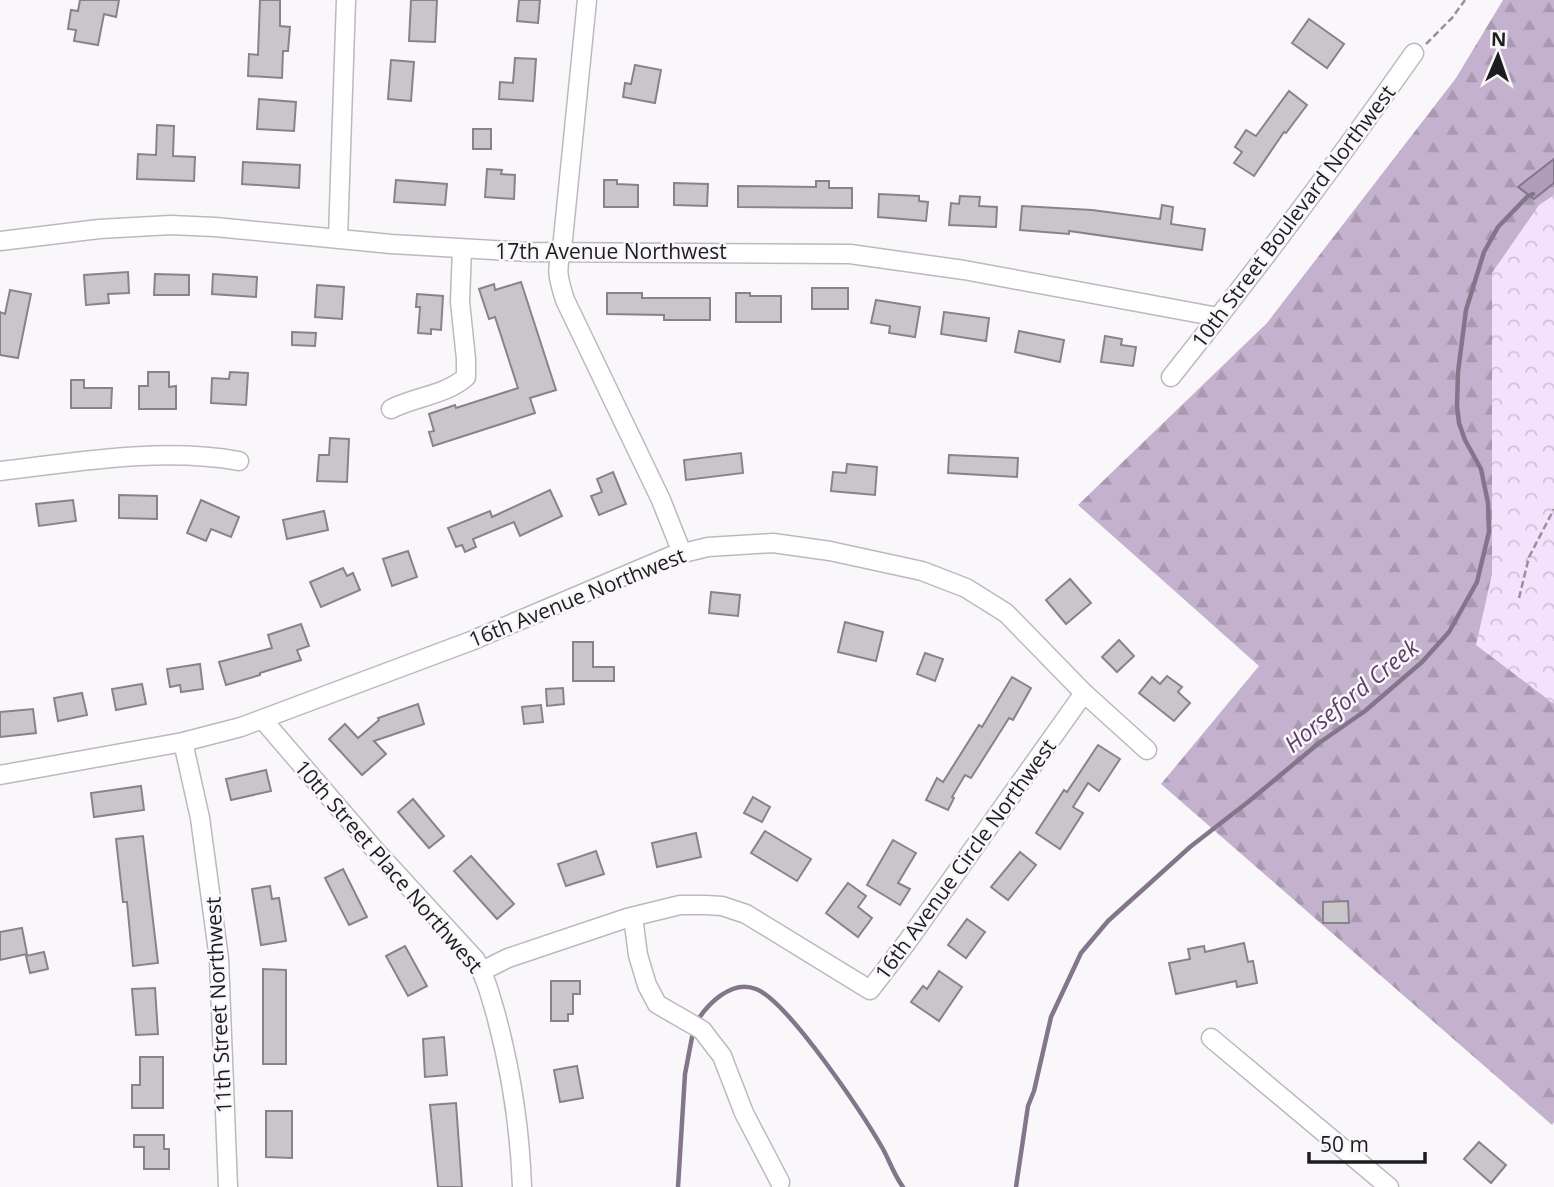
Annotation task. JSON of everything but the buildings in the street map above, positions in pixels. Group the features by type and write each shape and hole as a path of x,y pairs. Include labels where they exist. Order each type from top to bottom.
{"street":[{"path":"338,238 346,0"},
{"path":"587,0 557,271 565,300 661,500 682,553"},
{"name":"10th Street Boulevard Northwest","path":"1171,377 1359,132 1414,53"},
{"name":"17th Avenue Northwest","path":"0,241 99,229 171,225 462,249 850,254 964,270 1218,317"},
{"path":"391,410 406,401 457,385 466,377 460,302 462,249"},
{"path":"0,471 119,458 216,457 239,461"},
{"name":"16th Avenue Northwest","path":"0,775 183,742 263,720 471,641 682,553 708,547 773,543 830,551 922,571 966,588 1006,613 1084,693 1147,750"},
{"name":"16th Avenue Circle Northwest","path":"482,971 508,958 634,917 680,905 706,905 736,910 800,945 870,990 907,943 1084,693"},
{"name":"10th Street Place Northwest","path":"263,720 375,850 475,959 482,971 507,1064 516,1115 522,1187"},
{"name":"11th Street Northwest","path":"183,742 201,818 219,960 228,1187"},
{"path":"634,917 638,955 647,985 657,1004 702,1030 722,1056 744,1113 780,1182"},
{"path":"1210,1038 1389,1187"}],"path":[{"path":"1414,53 1433,38 1465,0"},
{"path":"1519,598 1529,558 1554,509"}],"green space":[{"path":"1503,0 1554,0 1552,1125 1161,784 1259,666 1078,505 1267,323 1456,78"},
{"path":"1554,195 1554,704 1476,645 1492,574 1492,273 1539,205"}],"shaded area":[{"path":"1554,159 1554,183 1534,199 1518,187"}],"waterway":[{"name":"Horseford Creek","path":"1016,1187 1028,1106 1051,1017 1081,953 1108,921 1190,847 1319,743 1365,711 1422,662 1449,632 1477,582 1489,532 1488,503 1481,469 1465,440 1457,406 1458,372 1466,310 1484,252 1498,227 1533,194"},
{"name":"Horseford Creek","path":"696,1023 713,1001 729,990 747,987 770,998 806,1037 843,1087 883,1149 903,1187"},
{"name":"Horseford Creek","path":"678,1187 685,1074 693,1032"}]}
